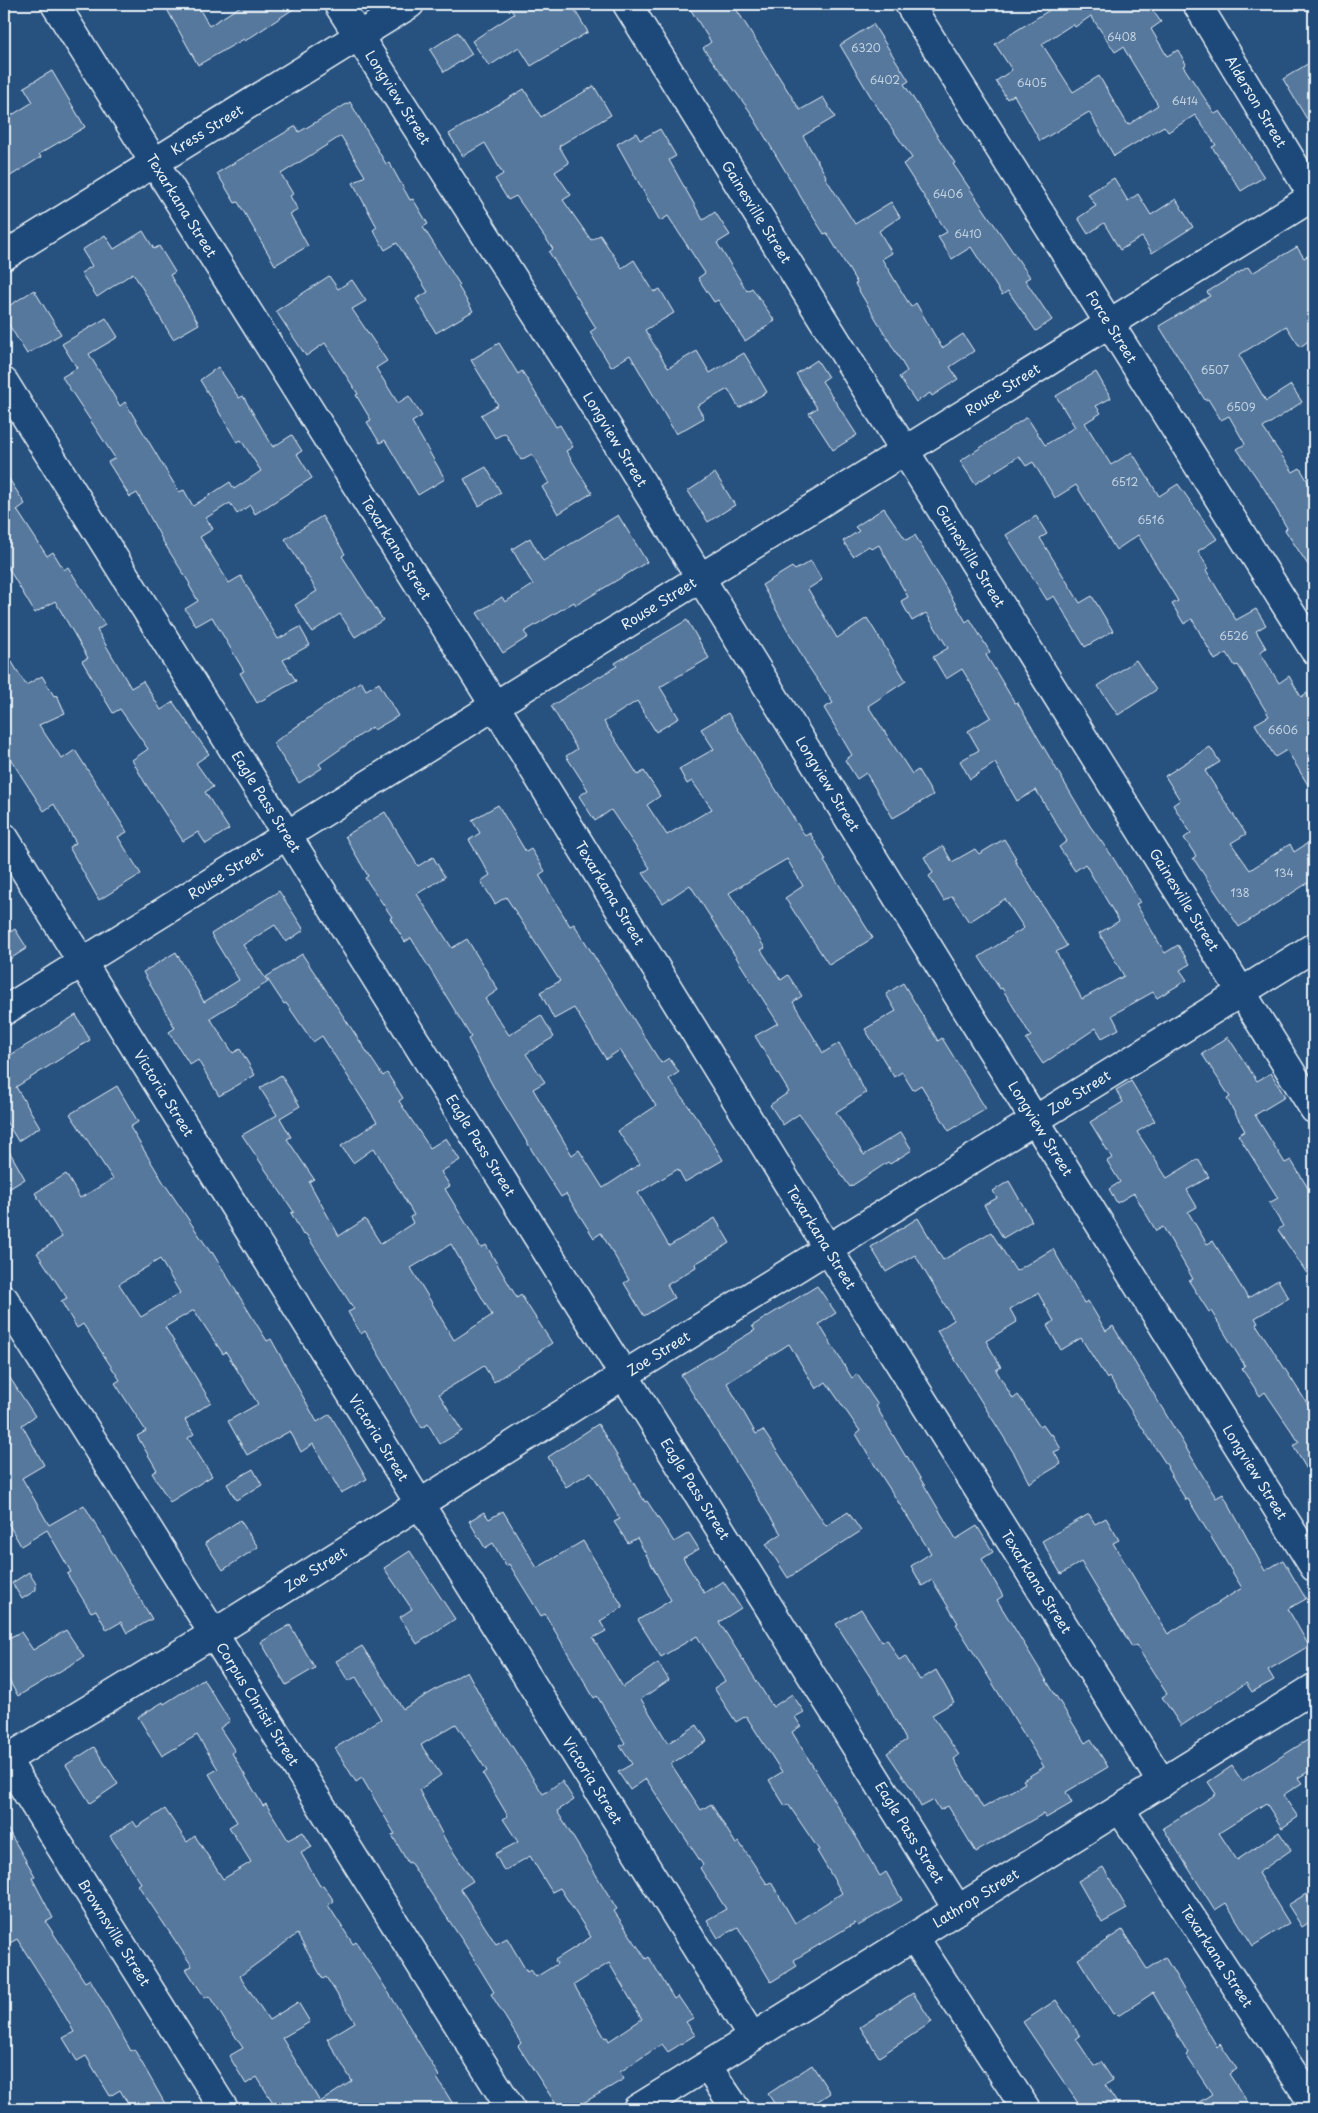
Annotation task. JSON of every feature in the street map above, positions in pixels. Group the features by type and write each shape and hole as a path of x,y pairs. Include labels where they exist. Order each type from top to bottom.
{"street":[{"name":"Texarkana Street","path":"55,4 495,706 828,1249 1162,1783"},
{"name":"Longview Street","path":"338,4 582,386 1036,1122 1314,1567"},
{"name":"Kress Street","path":"4,256 410,4"},
{"name":"Gainesville Street","path":"627,4 793,274 906,451 1314,1109"},
{"name":"Force Street","path":"910,4 1314,650"},
{"name":"Alderson Street","path":"1198,4 1314,197"},
{"name":"Rouse Street","path":"4,1011 1314,197"},
{"name":"Eagle Pass Street","path":"4,382 958,1910"},
{"name":"Victoria Street","path":"4,837 752,2037"},
{"name":"Zoe Street","path":"4,1759 213,1634 624,1375 1036,1122 1314,947"},
{"name":"Corpus Christi Street","path":"4,1299 511,2109"},
{"name":"Lathrop Street","path":"637,2109 1314,1688"},
{"name":"Brownsville Street","path":"4,1759 224,2109"},
{"name":"Texarkana Street","path":"1120,1809 1314,2105"},
{"path":"914,1937 1026,2109"},
{"path":"707,2066 736,2109"}],"building":[{"path":"164,4 197,4 209,26 244,4 301,4 245,41 244,39 198,65"},
{"path":"507,4 571,4 588,32 531,66 519,47 489,66 472,41 514,14"},
{"path":"687,4 733,4 800,110 823,97 835,117 803,136 825,177 855,224 891,202 900,217 879,231 892,253 882,259 911,307 916,303 942,348 963,334 974,351 950,367 958,379 932,396 930,393 916,402 899,377 907,371 855,284 857,283 827,233 824,234 805,204 749,110 703,48 711,42"},
{"path":"1059,4 1148,4 1161,22 1151,29 1167,56 1178,50 1186,64 1183,66 1215,114 1220,111 1264,177 1241,191 1212,147 1216,145 1195,115 1168,132 1164,126 1114,156 1089,112 1040,141 1014,95 1007,99 996,81 1012,70 995,44","holes":["1091,16 1115,52 1123,47 1158,105 1128,125 1099,76 1073,92 1042,44 1073,24 1075,27"]},
{"path":"873,24 909,81 904,84 955,163 953,164 1030,277 1025,280 1052,320 1036,331 1008,291 1002,295 971,247 952,259 938,237 947,232 903,164 912,158 874,102 840,45"},
{"path":"458,32 472,54 444,72 430,50"},
{"path":"1314,60 1314,131 1283,79"},
{"path":"52,71 85,127 39,154 41,157 4,180 4,120 33,102 24,87"},
{"path":"594,86 611,115 559,146 569,163 555,172 571,195 563,200 591,240 600,235 622,268 634,260 654,292 660,289 674,313 645,330 668,368 697,351 710,373 744,353 767,392 739,408 728,389 697,406 704,418 676,434 630,355 611,367 590,332 596,328 549,252 553,249 516,196 508,200 495,179 503,174 485,143 463,156 449,134 524,89 541,117"},
{"path":"350,102 386,164 389,162 410,200 413,199 428,224 423,227 460,285 458,286 473,311 436,333 416,299 428,292 397,243 385,250 373,230 377,227 353,183 365,176 341,136 281,174 293,194 290,196 298,210 290,214 308,246 275,265 238,202 235,203 217,173 296,126 299,132"},
{"path":"660,129 676,156 669,160 703,220 715,212 730,235 717,243 747,291 752,288 775,321 745,341 718,300 714,302 698,278 705,273 668,216 660,221 617,144 636,133 640,140"},
{"path":"1114,178 1128,201 1138,194 1151,215 1176,199 1193,227 1152,253 1142,237 1120,250 1104,223 1088,234 1078,218 1096,206 1088,194"},
{"path":"143,231 154,249 159,246 175,272 170,275 199,324 173,339 133,273 97,297 81,273 92,266 82,250 105,235 114,249"},
{"path":"1297,247 1304,258 1314,252 1314,337 1300,347 1286,326 1239,355 1266,401 1291,385 1302,402 1263,428 1293,472 1300,468 1314,492 1314,574 1285,530 1287,528 1265,490 1237,449 1245,444 1229,416 1221,420 1208,399 1205,400 1159,326 1210,296 1207,292 1248,267 1252,273"},
{"path":"329,276 338,289 352,280 366,301 352,309 387,361 376,368 398,403 409,396 422,416 412,422 445,479 418,495 385,440 380,443 367,422 371,420 356,395 358,394 325,343 306,356 276,311"},
{"path":"34,290 61,334 27,354 4,317 4,309"},
{"path":"106,318 118,337 89,354 120,406 125,402 179,492 184,490 193,506 230,482 234,489 261,471 241,440 237,442 200,380 218,367 239,398 243,396 273,447 292,435 302,451 297,454 312,478 255,514 250,505 237,514 230,503 206,518 213,529 200,537 229,583 241,576 278,639 300,627 310,645 283,660 296,681 257,703 240,673 244,671 212,617 196,626 185,609 198,601 190,584 164,543 137,493 130,497 108,462 115,458 62,377 77,368 62,344"},
{"path":"499,343 518,374 522,371 556,427 560,425 573,447 566,451 592,493 558,514 542,487 549,483 532,454 521,460 505,433 495,438 481,415 498,405 471,360"},
{"path":"817,360 828,377 822,381 857,435 833,450 809,413 817,408 796,374"},
{"path":"1096,372 1111,398 1096,406 1101,413 1085,423 1111,465 1132,452 1159,496 1178,484 1217,539 1198,551 1208,568 1206,570 1236,620 1256,609 1266,625 1256,631 1266,648 1260,652 1279,683 1289,676 1301,697 1307,693 1314,705 1314,795 1287,750 1275,757 1255,724 1269,716 1238,665 1235,666 1227,653 1215,660 1192,619 1184,624 1172,604 1178,601 1138,535 1116,550 1076,485 1055,498 1033,462 1026,466 1019,456 975,484 960,461 1027,417 1045,445 1075,427 1056,396"},
{"path":"486,467 501,493 479,506 464,479"},
{"path":"4,471 25,504 17,510 47,556 53,552 64,570 68,567 105,625 97,630 131,688 143,681 161,710 173,702 209,754 196,763 213,787 205,792 229,829 206,844 198,832 183,841 145,783 132,760 148,749 120,709 113,713 82,661 88,658 55,601 35,613 4,561"},
{"path":"715,473 735,505 708,522 688,491"},
{"path":"884,508 906,540 915,535 966,622 970,619 990,652 986,655 1015,703 1017,702 1090,826 1112,856 1140,902 1136,904 1165,953 1178,945 1190,964 1180,970 1187,980 1157,998 1153,992 1112,1015 1119,1029 1102,1038 1096,1028 1043,1064 1026,1039 1031,1036 1002,988 1000,989 979,957 1024,928 1005,899 969,922 952,896 944,901 929,876 933,873 924,857 943,846 952,862 975,849 979,854 1004,839 1016,858 1014,859 1067,946 1056,952 1082,999 1124,976 1099,933 1119,921 1085,864 1075,871 1059,847 1067,841 1036,790 1017,801 995,763 970,779 960,761 979,750 968,731 991,717 962,669 946,679 933,657 948,648 926,613 912,621 901,601 908,597 879,545 872,549 869,546 853,556 843,541 859,531 855,527"},
{"path":"618,515 647,562 576,605 574,602 524,632 528,637 503,653 477,613 502,597 505,602 533,585 512,549 530,538 543,561"},
{"path":"322,516 345,554 342,556 383,620 355,637 340,614 312,632 295,605 317,591 285,539"},
{"path":"1036,516 1047,534 1040,538 1080,603 1092,596 1113,631 1085,647 1054,596 1047,600 1006,535"},
{"path":"811,561 822,580 808,589 837,638 867,618 906,681 868,706 912,774 918,770 933,795 893,818 866,773 857,779 845,760 852,755 824,708 833,703 808,666 762,585 792,567 795,570"},
{"path":"687,620 709,658 660,687 679,718 656,732 637,701 604,722 638,775 644,771 660,796 647,805 667,835 712,809 692,781 687,784 679,769 714,749 701,729 728,713 805,836 810,833 826,860 824,861 873,938 829,965 785,898 803,886 787,859 729,893 765,948 761,950 781,980 788,975 802,996 793,1002 823,1053 839,1043 866,1093 836,1112 864,1155 901,1132 912,1150 890,1164 888,1162 850,1187 799,1114 783,1125 770,1105 789,1092 755,1036 778,1023 690,885 663,903 643,873 650,868 611,810 595,821 579,796 588,790 566,756 577,749 551,706 617,666 615,663"},
{"path":"4,649 26,685 42,676 54,696 57,695 65,713 39,725 62,759 75,750 127,832 118,837 141,874 99,900 69,847 76,843 54,804 44,811 4,749"},
{"path":"1136,660 1156,690 1118,715 1098,686"},
{"path":"361,681 366,690 379,683 398,716 374,730 372,727 319,764 322,768 299,783 273,743"},
{"path":"1210,747 1220,762 1205,771 1246,834 1231,843 1250,870 1290,844 1294,852 1314,839 1314,879 1239,927 1193,858 1196,856 1184,838 1191,833 1173,805 1180,800 1165,776"},
{"path":"498,805 526,852 531,849 545,871 539,875 570,926 574,924 661,1063 669,1058 679,1072 669,1079 702,1125 723,1160 685,1182 678,1169 638,1193 669,1246 715,1218 730,1243 695,1264 696,1267 667,1285 674,1298 644,1316 624,1283 629,1280 601,1233 594,1238 566,1194 561,1197 545,1172 493,1086 468,1039 471,1037 411,938 405,942 390,918 392,917 365,878 368,876 345,836 385,812 418,866 433,857 445,877 417,894 452,948 467,939 498,990 485,999 509,1035 541,1015 554,1037 526,1054 545,1082 533,1089 572,1155 579,1150 603,1188 640,1164 618,1131 656,1106 620,1050 606,1059 574,1008 554,1019 540,992 560,981 506,897 495,904 481,881 490,875 469,840 480,833 472,820"},
{"path":"279,891 304,930 286,942 275,925 243,945 268,982 210,1018 233,1053 240,1049 255,1075 219,1096 198,1060 190,1065 169,1032 175,1028 143,972 176,952 204,1002 239,980 211,934"},
{"path":"15,929 27,948 4,963 4,936"},
{"path":"302,954 383,1076 387,1073 403,1098 399,1101 430,1148 446,1138 460,1160 441,1172 450,1186 445,1189 481,1248 486,1245 517,1298 521,1295 552,1343 494,1382 484,1366 439,1394 462,1431 440,1444 428,1424 422,1428 365,1331 361,1334 348,1312 354,1309 306,1234 303,1235 291,1213 294,1212 242,1135 277,1115 260,1088 281,1075 300,1106 280,1118 291,1137 287,1139 314,1179 309,1182 339,1236 365,1219 381,1244 413,1223 410,1217 414,1215 374,1148 353,1163 341,1146 377,1122 322,1036 313,1042 266,977","holes":["451,1244 492,1315 454,1340 411,1268"]},
{"path":"903,983 938,1041 942,1038 986,1109 949,1131 921,1085 913,1090 902,1072 894,1077 865,1029 896,1011 886,994"},
{"path":"76,1015 90,1040 16,1087 40,1127 18,1141 4,1118 4,1059"},
{"path":"1228,1037 1257,1081 1271,1073 1285,1097 1255,1115 1285,1163 1291,1160 1314,1198 1314,1284 1278,1230 1283,1226 1269,1203 1278,1198 1238,1135 1245,1131 1227,1099 1230,1097 1202,1054"},
{"path":"1131,1081 1155,1121 1137,1132 1167,1178 1198,1159 1209,1177 1187,1190 1197,1207 1188,1212 1207,1244 1213,1241 1248,1298 1278,1280 1289,1298 1255,1318 1258,1323 1256,1324 1314,1414 1314,1481 1293,1446 1299,1442 1265,1392 1260,1396 1242,1369 1245,1366 1211,1311 1209,1312 1189,1281 1193,1279 1163,1227 1156,1231 1134,1193 1117,1203 1109,1189 1120,1182 1107,1161 1112,1158 1090,1122 1123,1102 1116,1090"},
{"path":"117,1086 138,1122 130,1127 162,1180 212,1252 267,1341 271,1339 317,1422 330,1414 367,1479 341,1493 313,1444 301,1452 290,1431 247,1455 228,1421 258,1404 226,1352 223,1354 194,1310 165,1327 211,1402 185,1420 194,1434 188,1438 212,1476 170,1502 152,1473 157,1470 137,1436 146,1431 115,1383 120,1380 83,1324 77,1328 61,1301 67,1298 37,1253 62,1237 35,1193 66,1174 80,1198 113,1179 70,1114","holes":["160,1259 180,1293 141,1317 119,1284"]},
{"path":"4,1142 25,1179 4,1192"},
{"path":"1009,1181 1032,1221 1003,1238 984,1205 997,1198 993,1191"},
{"path":"918,1218 943,1260 991,1232 1016,1271 1053,1249 1084,1303 1088,1301 1106,1331 1113,1326 1216,1498 1223,1494 1265,1571 1283,1560 1306,1599 1288,1609 1309,1646 1268,1670 1274,1680 1252,1692 1246,1683 1181,1726 1162,1697 1167,1694 1136,1645 1132,1647 1081,1562 1061,1574 1042,1541 1089,1514 1095,1524 1106,1518 1119,1540 1113,1543 1168,1634 1242,1588 1188,1499 1186,1500 1168,1467 1081,1338 1061,1350 1047,1326 1054,1321 1038,1293 1010,1309 1017,1322 986,1341 1001,1367 996,1370 1013,1399 1018,1395 1040,1427 1043,1425 1050,1435 1052,1434 1061,1449 1054,1452 1061,1464 1029,1483 1015,1455 937,1331 954,1320 915,1255 886,1272 871,1247"},
{"path":"817,1286 836,1313 819,1324 852,1378 857,1374 878,1405 876,1406 956,1539 977,1526 993,1552 982,1559 1003,1596 997,1600 1085,1743 1091,1739 1108,1767 1066,1792 1072,1803 1046,1818 1043,1814 976,1852 948,1806 940,1810 934,1800 921,1807 913,1791 887,1753 906,1740 885,1700 836,1624 861,1609 882,1642 887,1639 899,1660 905,1656 920,1680 936,1670 954,1702 932,1715 959,1755 954,1759 983,1808 1025,1783 1023,1780 1044,1767 956,1624 958,1623 932,1580 922,1586 911,1566 931,1553 856,1434 860,1431 826,1382 816,1389 789,1344 727,1383 756,1434 763,1430 826,1526 848,1512 861,1531 788,1578 766,1544 781,1534 681,1375 755,1330 752,1326"},
{"path":"4,1369 35,1416 22,1425 44,1465 22,1478 49,1525 84,1505 152,1619 127,1633 121,1622 107,1630 96,1610 91,1612 67,1574 71,1572 47,1530 21,1546 4,1516"},
{"path":"598,1424 645,1502 647,1501 674,1542 689,1533 699,1549 683,1558 704,1593 723,1581 741,1608 719,1622 773,1707 792,1694 804,1712 795,1717 801,1726 792,1732 880,1876 886,1872 902,1900 858,1926 855,1923 794,1960 797,1966 771,1982 738,1927 718,1938 707,1920 726,1909 700,1868 703,1865 646,1779 630,1790 618,1772 632,1764 620,1746 625,1743 597,1696 594,1698 545,1614 541,1616 509,1564 506,1566 493,1543 485,1548 469,1521 484,1512 489,1519 503,1511 537,1568 583,1541 623,1607 600,1621 606,1631 593,1638 623,1687 658,1663 669,1680 641,1699 668,1743 697,1725 707,1741 671,1764 701,1810 711,1804 736,1844 739,1842 767,1884 771,1882 795,1923 842,1893 817,1851 819,1850 788,1804 785,1806 769,1780 782,1772 746,1716 736,1722 714,1688 725,1681 697,1636 661,1657 638,1620 671,1600 637,1538 628,1543 614,1522 620,1519 591,1472 566,1487 548,1457"},
{"path":"253,1469 262,1485 236,1500 227,1484"},
{"path":"240,1520 258,1547 223,1570 205,1543"},
{"path":"410,1551 455,1619 417,1644 400,1617 412,1609 384,1568"},
{"path":"29,1572 36,1584 36,1590 22,1599 12,1583"},
{"path":"290,1625 315,1668 286,1685 261,1642"},
{"path":"66,1630 84,1657 18,1696 4,1672 4,1640 21,1632 33,1650"},
{"path":"362,1646 403,1709 467,1671 486,1706 543,1794 562,1781 574,1800 557,1811 617,1909 614,1911 646,1959 649,1957 674,1999 678,1996 693,2018 686,2022 695,2035 668,2052 662,2044 620,2072 624,2079 573,2109 559,2109 518,2046 521,2043 491,1994 494,1992 410,1862 408,1863 392,1835 395,1834 362,1778 356,1782 335,1748 381,1719 356,1677 348,1681 336,1661","holes":["456,1724 487,1771 483,1774 508,1816 503,1819 518,1842 495,1854 504,1871 530,1856 552,1892 560,1888 591,1937 555,1960 557,1964 536,1977 531,1970 527,1972 507,1938 496,1944 460,1889 473,1881 446,1841 419,1790 441,1775 421,1745","609,1963 642,2019 609,2041 607,2037 605,2038 574,1985"]},
{"path":"203,1679 230,1721 220,1728 235,1751 232,1753 263,1806 266,1804 288,1840 303,1832 312,1847 301,1853 320,1886 323,1885 334,1901 328,1905 353,1944 356,1942 392,1998 439,2076 437,2078 456,2109 277,2109 257,2077 246,2084 229,2056 243,2048 209,1996 205,1998 186,1969 192,1966 138,1885 141,1883 110,1836 133,1821 137,1827 165,1809 187,1842 195,1836 223,1879 251,1862 229,1827 237,1822 209,1774 218,1769 197,1735 162,1756 138,1717 163,1702 164,1704","holes":["297,1934 323,1979 326,1977 355,2022 327,2039 352,2081 320,2102 282,2038 310,2022 298,2002 269,2020 240,1976"]},
{"path":"1314,1736 1314,1768 1298,1778 1302,1783 1283,1795 1298,1817 1282,1828 1266,1803 1219,1833 1237,1860 1279,1832 1291,1850 1258,1873 1289,1923 1253,1946 1226,1903 1215,1910 1163,1828 1216,1794 1208,1782 1232,1766 1242,1781"},
{"path":"94,1747 118,1784 90,1803 66,1765"},
{"path":"4,1823 35,1876 32,1878 53,1918 46,1922 85,1982 90,1979 131,2051 134,2049 168,2109 131,2109 120,2090 110,2096 86,2056 77,2061 63,2038 74,2032 17,1939 10,1943 4,1933"},
{"path":"1103,1867 1127,1909 1102,1923 1078,1881"},
{"path":"1306,1894 1314,1907 1314,1919 1302,1927 1288,1905"},
{"path":"1122,1930 1147,1969 1165,1957 1217,2047 1220,2044 1237,2069 1229,2074 1252,2109 1188,2109 1212,2094 1186,2055 1188,2053 1153,1993 1118,2016 1115,2013 1113,2014 1078,1959"},
{"path":"913,1993 932,2022 879,2057 860,2027"},
{"path":"1056,2000 1080,2036 1076,2039 1094,2066 1101,2062 1113,2080 1105,2085 1121,2109 1082,2109 1023,2022"},
{"path":"812,2065 830,2093 806,2109 778,2109 768,2094"}]}
